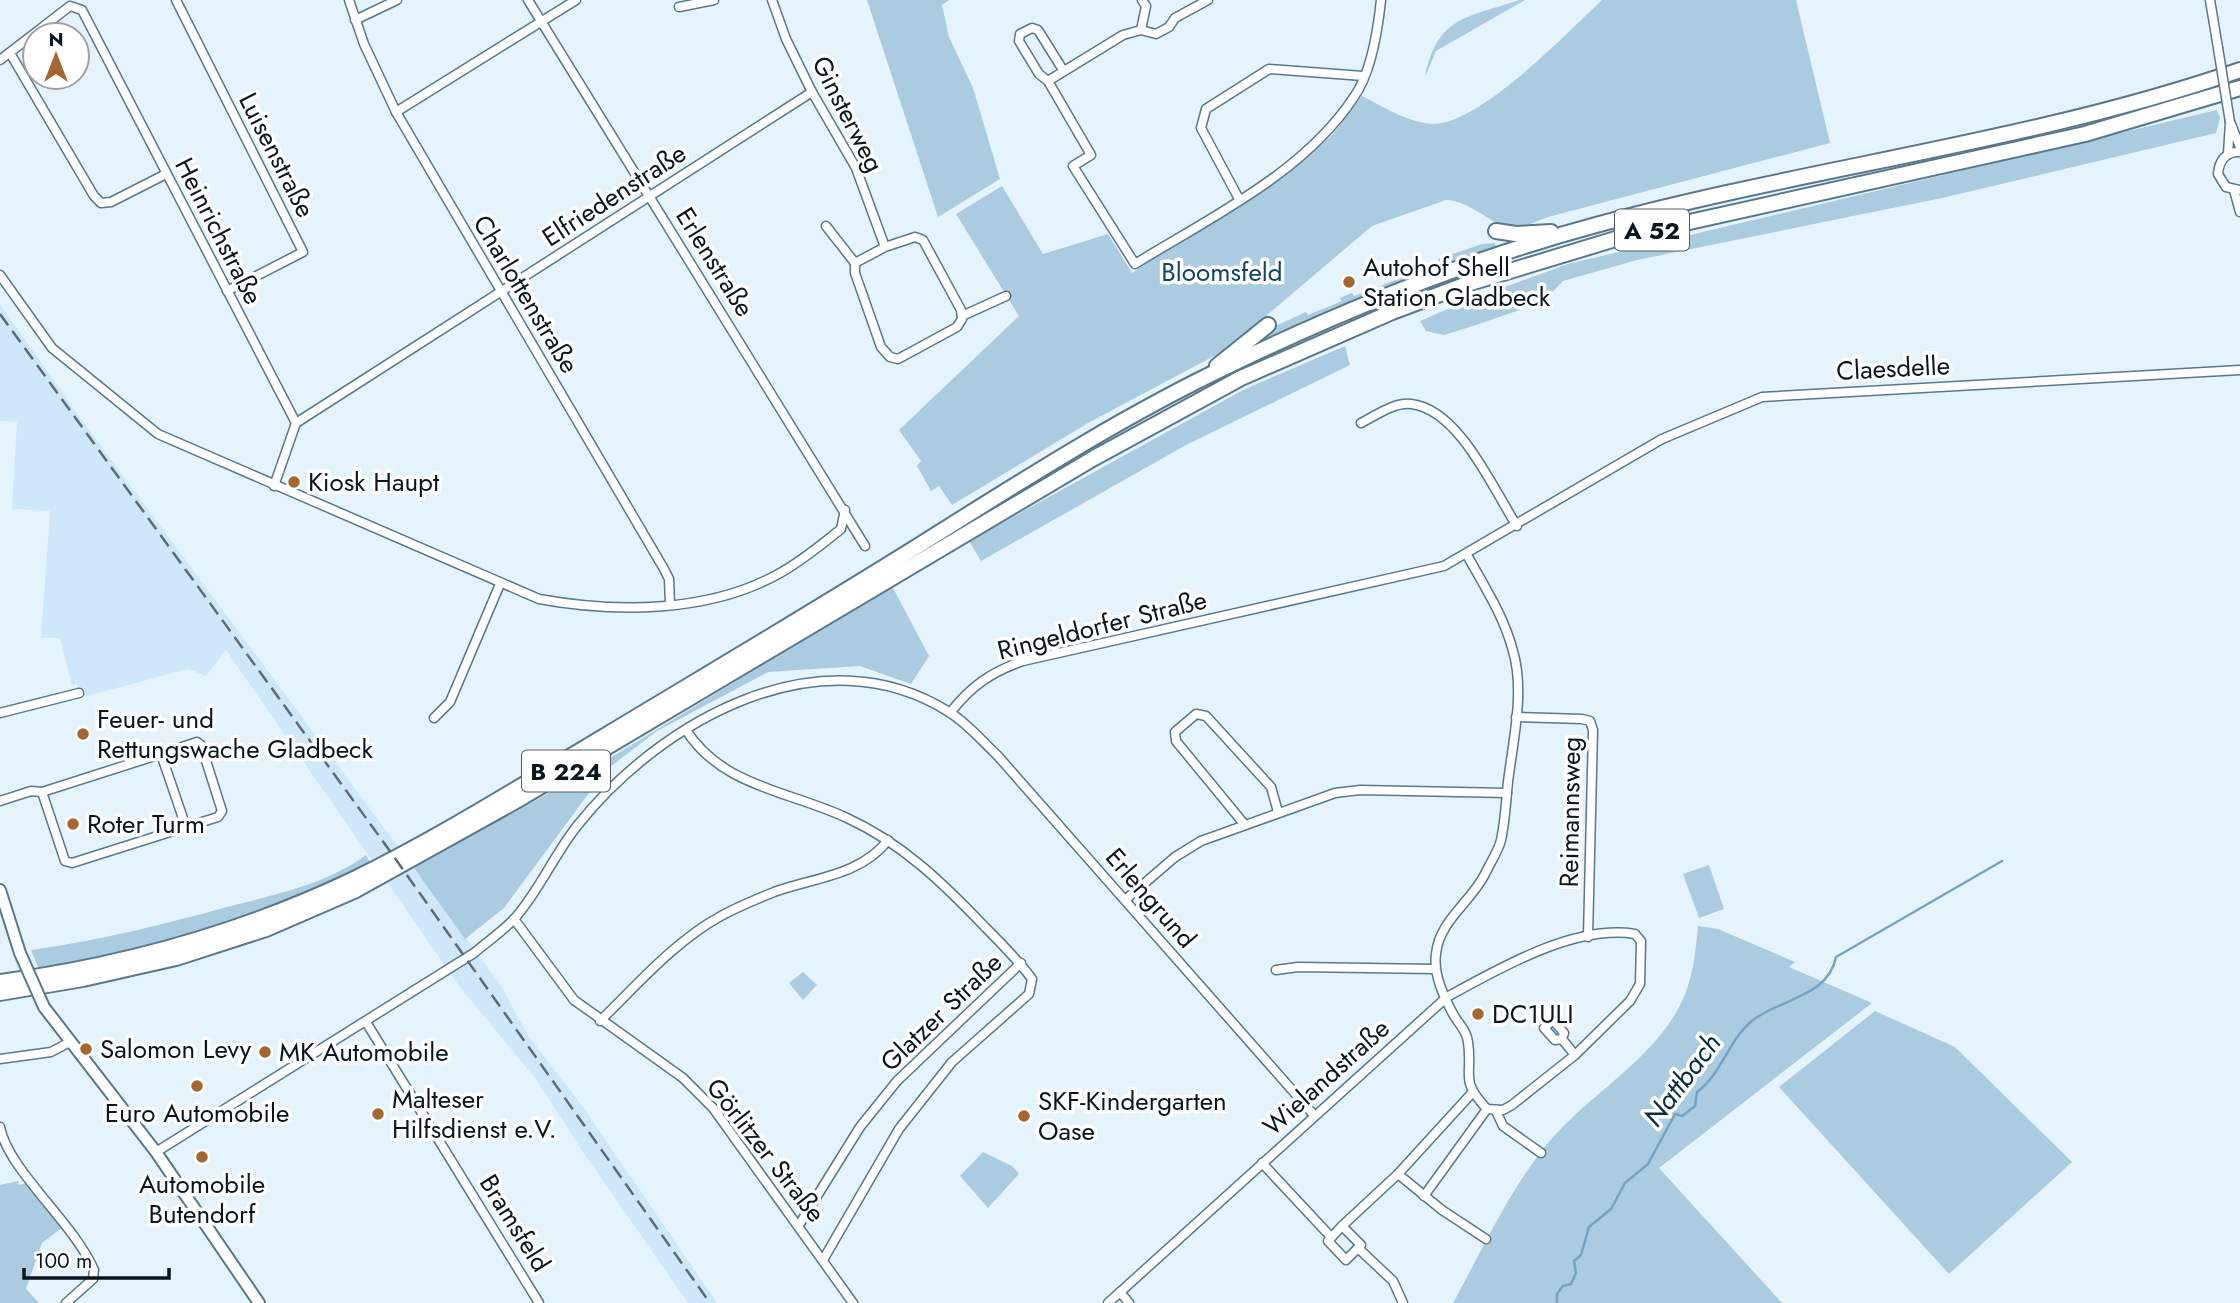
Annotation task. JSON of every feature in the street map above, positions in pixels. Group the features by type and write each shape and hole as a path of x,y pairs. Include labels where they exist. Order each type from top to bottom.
{"highway":[{"name":"A 52","path":"1083,444 1206,377 1388,295 1508,251 1598,225 2081,117 2240,70"},
{"name":"A 52","path":"1094,458 1241,378 1392,312 1548,257 1691,220 2085,134 2240,88"},
{"path":"1496,231 1516,234 1598,225"},
{"path":"1206,377 1268,325"},
{"name":"B 224","path":"0,982 93,965 174,946 263,917 351,880 509,793 1083,444"},
{"name":"B 224","path":"0,993 83,979 176,958 266,929 356,890 516,801 1094,458"}],"street":[{"name":"Luisenstraße","path":"176,0 303,252 227,291"},
{"name":"Charlottenstraße","path":"349,0 355,20 396,112 664,569 668,579 670,605"},
{"path":"355,20 397,0"},
{"name":"Erlenstraße","path":"528,0 866,546"},
{"path":"396,112 576,0"},
{"path":"679,7 714,0"},
{"name":"Ginsterweg","path":"772,0 786,39 812,92 856,168 885,247"},
{"path":"1141,30 1146,6 1142,0"},
{"path":"1048,81 1123,34 1141,30 1156,34 1170,27 1175,18 1208,0"},
{"path":"1063,70 1038,30 1032,28 1020,34 1019,41 1037,72 1048,81 1091,155 1073,166 1135,264 1238,199 1328,134 1356,95 1372,52 1381,0"},
{"path":"2210,0 2230,122 2240,150 2222,159 2218,174 2226,187 2237,190 2240,212"},
{"name":"Heinrichstraße","path":"10,53 70,6 82,10 296,423"},
{"path":"0,60 10,53 93,196 101,203 111,202 166,174"},
{"path":"1238,199 1201,128 1206,109 1269,69 1363,76"},
{"name":"Elfriedenstraße","path":"296,423 812,92"},
{"path":"2228,154 2230,122"},
{"path":"827,226 855,263 867,315 881,347 890,357 903,359 957,327 962,316 1006,296"},
{"path":"855,263 885,247 915,237 923,240 940,268 962,316"},
{"path":"0,275 52,348 152,430 274,486 539,599 575,606 670,605 714,597 780,573 841,529 845,510"},
{"name":"Claesdelle","path":"1571,492 1662,439 1762,397 2240,370"},
{"path":"1361,423 1393,407 1410,404 1440,416 1458,431 1517,526"},
{"path":"274,486 296,423"},
{"name":"Ringeldorfer Straße","path":"950,713 967,691 996,670 1023,661 1422,573 1467,555 1571,492"},
{"path":"1467,555 1500,616 1513,652 1518,681 1516,717 1500,842 1478,888 1441,935 1435,969 1468,1041 1468,1082 1472,1093 1492,1110 1503,1126 1541,1153"},
{"path":"434,718 450,702 500,584"},
{"path":"156,1152 474,953 514,919 577,826 604,796 646,758 723,708 761,692 795,683 830,680 872,682 912,694 950,713"},
{"path":"0,713 79,692"},
{"name":"Erlengrund","path":"950,713 997,755 1314,1115"},
{"path":"1245,825 1176,741 1175,732 1196,714 1206,716 1271,787 1278,812"},
{"name":"Reimannsweg","path":"1516,717 1582,719 1590,721 1593,730 1588,937"},
{"path":"686,730 698,748 734,775 847,818 888,840 925,867 1021,963"},
{"path":"0,801 31,791 42,792 197,742 201,745 222,811 218,817 72,863 65,861 42,792"},
{"path":"161,754 186,827"},
{"path":"1125,900 1175,857 1200,841 1335,793 1360,790 1507,793"},
{"path":"600,1021 670,954 719,917 775,892 827,877 876,856 888,840"},
{"path":"0,890 20,953 44,1007 156,1152 259,1303"},
{"name":"Görlitzer Straße","path":"514,919 574,1000 683,1078 713,1108 853,1303"},
{"name":"Wielandstraße","path":"1108,1303 1447,998 1500,968 1545,950 1588,937 1629,933 1641,941 1640,984 1617,1016 1575,1055"},
{"name":"Glatzer Straße","path":"799,1225 860,1127 897,1081 1021,963 1032,979 1029,993 952,1062 899,1129 823,1260"},
{"path":"1276,970 1298,967 1435,969"},
{"name":"Bramsfeld","path":"366,1022 539,1303"},
{"path":"1424,1196 1492,1110 1512,1105 1575,1055 1562,1039"},
{"path":"0,1059 51,1052 70,1042"},
{"path":"1342,1226 1361,1245 1346,1260 1328,1241 1331,1237 1342,1226 1398,1174 1472,1093"},
{"path":"0,1127 5,1147 59,1215 94,1270 93,1279 66,1303"},
{"path":"1262,1163 1331,1237"},
{"path":"1398,1174 1424,1196 1486,1239"},
{"path":"1358,1248 1393,1281 1403,1303"},
{"path":"1120,1293 1129,1303"}],"shaded area":[{"path":"0,304 81,419 500,984 527,1034 583,1107 717,1303 688,1303 536,1079 459,986 226,650 206,676 188,669 79,698 77,684 72,685 60,638 41,638 50,511 12,509 17,422 0,421"}],"green space":[{"path":"867,0 949,0 942,5 949,37 973,88 1000,179 938,217"},
{"path":"1525,0 1436,51 1425,77 1430,57 1446,31 1470,16"},
{"name":"Bloomsfeld","path":"1602,0 1796,0 1830,143 1548,217 1517,228 1501,225 1465,205 1446,200 1372,226 1267,315 1269,318 1219,360 1214,356 1088,423 952,505 939,486 931,491 917,466 921,461 899,430 1019,316 956,214 1002,186 1043,254 1108,234 1132,273 1307,157 1333,134 1362,96 1411,120 1432,124 1461,116 1504,89"},
{"path":"2217,110 2220,118 2216,133 1942,198 1637,260 1563,281 1543,302 1444,335 1426,331 1420,321 1471,299 1568,264"},
{"path":"1495,243 1496,247 1421,273 1262,341 1260,338 1269,329 1306,312 1308,315 1342,301 1340,298 1352,293 1354,296 1439,263 1438,259 1482,244"},
{"path":"1345,346 1350,365 1186,445 981,561 969,541 1243,390"},
{"path":"892,586 929,656 911,684 860,666 768,672 657,731 606,770 504,908 465,939 414,868 592,769"},
{"path":"366,855 370,862 292,900 251,916 167,942 39,970 31,950 131,931 284,892 335,874"},
{"path":"1709,865 1724,909 1699,918 1683,874"},
{"path":"1698,926 1718,929 1795,962 1789,967 1872,1003 1659,1168 1782,1303 1453,1303 1509,1200 1534,1161 1566,1124 1644,1053 1676,1013 1691,974"},
{"path":"803,972 817,985 803,1000 789,983"},
{"path":"1875,1011 1955,1047 2072,1162 1949,1274 1779,1087"},
{"path":"983,1152 1012,1166 1019,1174 988,1208 960,1176"},
{"path":"18,1181 19,1185 27,1183 62,1228 42,1243 26,1289 39,1303 0,1303 0,1185"}],"waterway":[{"name":"Nattbach","path":"1557,1303 1557,1294 1563,1286 1571,1284 1576,1273 1574,1261 1581,1255 1589,1227 1611,1209 1625,1183 1648,1164 1675,1114 1682,1116 1695,1106 1697,1092 1713,1076 1744,1028 1765,1013 1814,989 1824,981 1836,957 2002,861"}],"railway":[{"path":"0,314 387,847 710,1303"}],"place":[{"name":"Autohof Shell Station Gladbeck","path":"1349,282"},
{"name":"Kiosk Haupt","path":"294,482"},
{"name":"Feuer- und Rettungswache Gladbeck","path":"83,734"},
{"name":"Roter Turm","path":"73,824"},
{"name":"DC1ULI","path":"1478,1014"},
{"name":"Salomon Levy","path":"86,1049"},
{"name":"MK Automobile","path":"265,1052"},
{"name":"Euro Automobile","path":"197,1086"},
{"name":"Malteser Hilfsdienst e.V.","path":"378,1114"},
{"name":"SKF-Kindergarten Oase","path":"1024,1116"},
{"name":"Automobile Butendorf","path":"202,1157"}]}
